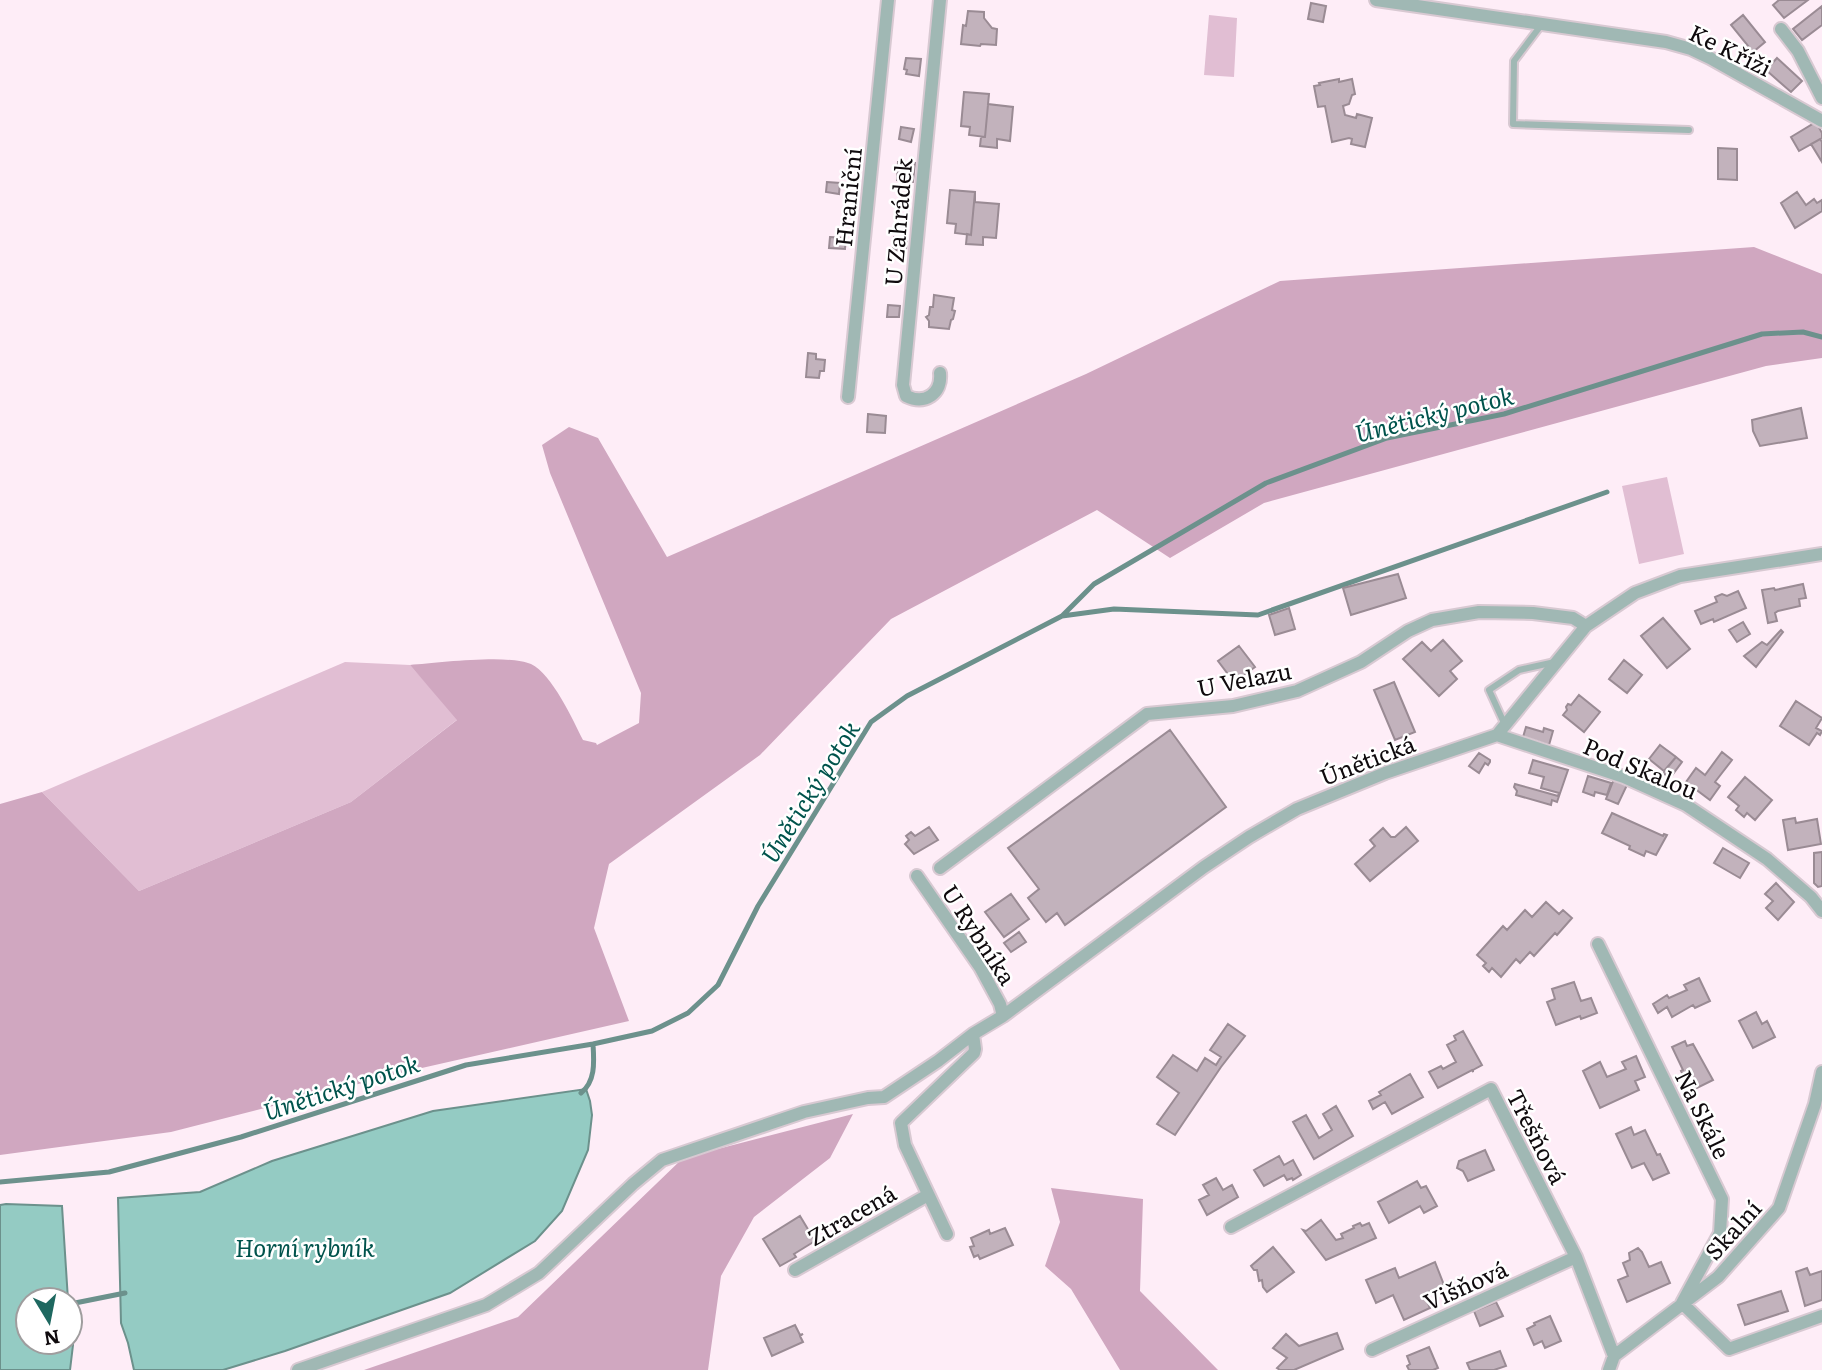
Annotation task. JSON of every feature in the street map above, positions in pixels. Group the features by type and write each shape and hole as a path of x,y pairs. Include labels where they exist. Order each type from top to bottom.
{"street":[{"name":"Hraniční","path":"849,397 888,0"},
{"name":"U Zahrádek","path":"940,0 903,385 906,396 914,400 926,398 936,391 941,383 940,373"},
{"name":"Ke Kříži","path":"1376,0 1406,2 1666,42 1710,58 1821,118"},
{"path":"1781,29 1798,51 1822,98"},
{"path":"1501,730 1586,626 1635,593 1680,576 1822,554"},
{"name":"U Velazu","path":"940,868 1147,714 1233,706 1297,691 1361,662 1408,631 1432,620 1479,612 1533,613 1573,618 1586,626"},
{"name":"Pod Skalou","path":"1501,730 1624,777 1686,805 1767,859 1811,897 1822,911"},
{"name":"Únětická","path":"298,1370 486,1305 539,1273 632,1184 662,1160 804,1112 884,1097 1003,1016 1203,867 1249,837 1297,809 1501,730"},
{"name":"U Rybníka","path":"918,876 980,967 1000,1004 1003,1016"},
{"name":"Na Skále","path":"1598,944 1722,1199 1720,1233 1682,1303"},
{"name":"Ztracená","path":"947,1234 905,1145 901,1123 974,1053 973,1034"},
{"name":"Skalní","path":"1614,1356 1717,1277 1779,1208 1815,1104 1822,1072"},
{"name":"Třešňová","path":"1231,1227 1491,1089 1576,1257 1614,1356"},
{"name":"Ztracená","path":"795,1270 928,1195"},
{"name":"Višňová","path":"1372,1350 1576,1257"},
{"path":"1682,1303 1729,1349 1822,1316"},
{"path":"1609,1370 1614,1356"}],"lane":[{"path":"1542,24 1514,61 1513,124 1689,130"},
{"path":"1501,730 1489,690 1518,670 1557,662"}],"shaded area":[{"path":"1209,15 1237,18 1234,77 1204,75"},
{"path":"1754,247 1822,274 1822,358 1766,366 1264,503 1170,558 1097,510 891,619 760,755 609,864 594,928 629,1021 413,1070 171,1132 0,1155 0,804 42,792 139,891 351,802 457,720 410,665 490,659 531,664 547,677 554,687 583,740 597,745 639,723 641,693 550,473 542,445 569,427 598,438 667,557 1086,374 1280,281"},
{"path":"1667,477 1684,554 1639,564 1622,486"},
{"path":"345,662 410,665 458,719 351,802 139,891 42,792"},
{"path":"853,1114 830,1158 754,1217 721,1276 708,1370 364,1370 518,1317 683,1158"},
{"path":"1051,1188 1143,1199 1140,1291 1218,1370 1120,1370 1071,1289 1045,1266 1060,1222"}],"water":[{"name":"Horní rybník","path":"586,1089 592,1115 588,1150 562,1211 535,1241 450,1293 285,1351 223,1370 134,1370 121,1323 118,1198 200,1192 272,1161 433,1111"},
{"path":"0,1205 62,1206 67,1286 14,1286 14,1356 72,1356 70,1370 0,1370"}],"building":[{"path":"1779,0 1808,0 1784,18 1773,5"},
{"path":"1311,3 1326,6 1323,22 1308,19"},
{"path":"1822,6 1822,25 1802,40 1793,29"},
{"path":"968,11 984,12 984,18 992,28 997,29 996,45 961,44"},
{"path":"1743,15 1765,42 1753,52 1731,25"},
{"path":"906,58 921,59 919,76 906,74"},
{"path":"1777,58 1802,81 1791,92 1766,70"},
{"path":"1339,79 1339,82 1352,79 1355,94 1349,104 1343,106 1345,115 1356,118 1357,114 1372,118 1365,147 1351,144 1352,139 1349,138 1332,142 1325,106 1318,107 1314,86"},
{"path":"964,92 989,94 985,137 969,135 970,127 961,126"},
{"path":"988,104 1013,107 1010,141 997,139 997,148 980,146 981,137 985,137"},
{"path":"1816,122 1822,138 1799,151 1791,137"},
{"path":"901,127 914,129 911,142 899,139"},
{"path":"1820,139 1822,142 1822,162 1811,144"},
{"path":"1718,148 1737,149 1737,180 1718,179"},
{"path":"898,162 915,163 913,182 897,180"},
{"path":"827,182 840,183 839,194 826,192"},
{"path":"950,190 975,192 971,235 955,233 956,224 947,223"},
{"path":"975,192 975,202 999,204 996,238 983,237 983,245 966,244 967,234 971,235"},
{"path":"1797,192 1806,205 1814,199 1817,203 1822,200 1822,211 1795,228 1781,203"},
{"path":"830,237 846,238 845,249 829,248"},
{"path":"894,237 907,238 906,251 893,250"},
{"path":"934,295 954,298 952,310 955,311 949,329 929,327 926,317 930,307 933,307"},
{"path":"888,305 900,306 899,317 887,317"},
{"path":"808,353 816,354 816,359 825,360 824,371 820,371 819,378 806,377"},
{"path":"1801,408 1807,438 1760,446 1753,431 1752,420"},
{"path":"868,414 886,416 885,433 867,432"},
{"path":"1398,574 1406,598 1351,615 1343,588"},
{"path":"1803,584 1806,598 1799,599 1800,606 1778,611 1775,613 1777,621 1768,623 1762,590"},
{"path":"1738,591 1746,608 1714,622 1713,619 1701,624 1695,611 1717,602 1715,597"},
{"path":"1289,608 1295,629 1275,635 1269,615"},
{"path":"1663,618 1690,649 1667,668 1641,636"},
{"path":"1743,622 1750,634 1737,642 1729,630"},
{"path":"1781,630 1783,632 1756,667 1744,656 1762,642 1767,645"},
{"path":"1443,640 1462,661 1450,671 1457,679 1439,696 1403,659 1422,642 1431,651"},
{"path":"1239,646 1255,667 1234,682 1218,661"},
{"path":"1624,660 1642,675 1627,693 1609,679"},
{"path":"1394,682 1415,732 1395,740 1374,690"},
{"path":"1579,695 1600,712 1584,732 1563,715 1568,704 1571,705"},
{"path":"1796,701 1822,718 1816,728 1822,731 1820,735 1817,733 1809,745 1780,726"},
{"path":"1526,727 1543,732 1544,728 1553,731 1549,745 1523,737"},
{"path":"1170,730 1226,807 1065,925 1057,913 1046,922 1028,898 1039,889 1008,848"},
{"path":"1660,745 1676,757 1664,771 1649,759"},
{"path":"1722,752 1732,760 1715,782 1720,786 1710,800 1686,782 1696,768 1705,775"},
{"path":"1479,753 1490,762 1488,765 1485,763 1479,773 1469,766"},
{"path":"1676,757 1682,762 1670,778 1663,773"},
{"path":"1533,760 1568,770 1557,802 1552,800 1551,805 1516,795 1515,784 1558,796 1559,793 1541,788 1544,777 1529,773"},
{"path":"1588,776 1611,783 1607,795 1595,792 1594,796 1583,792"},
{"path":"1745,777 1772,800 1755,820 1747,813 1744,817 1736,810 1739,806 1728,797"},
{"path":"1614,779 1627,785 1618,804 1606,799"},
{"path":"1612,813 1663,836 1667,835 1656,855 1646,851 1644,856 1602,833"},
{"path":"1795,818 1796,823 1817,819 1821,844 1788,850 1783,820"},
{"path":"929,827 938,840 914,854 905,844 909,840 906,836 911,832 915,836"},
{"path":"1406,827 1418,841 1370,881 1355,864 1375,846 1370,840 1383,828 1391,837 1395,837"},
{"path":"1723,848 1749,863 1740,878 1714,863"},
{"path":"1822,852 1822,886 1818,887 1814,883 1814,853"},
{"path":"1776,883 1794,902 1778,920 1766,908 1773,901 1765,894"},
{"path":"1011,894 1029,919 1004,937 985,912"},
{"path":"1546,902 1559,914 1563,910 1572,918 1534,956 1530,952 1520,963 1516,959 1501,977 1492,968 1489,972 1483,966 1486,963 1477,955 1503,926 1507,930 1525,910 1532,917"},
{"path":"1019,932 1026,942 1011,952 1004,943"},
{"path":"1699,978 1710,1001 1695,1008 1693,1005 1672,1017 1667,1007 1658,1013 1653,1004 1667,995 1669,998 1687,990 1684,985"},
{"path":"1574,982 1581,1001 1591,998 1597,1013 1556,1025 1547,1002 1555,999 1552,989"},
{"path":"1756,1012 1762,1024 1767,1021 1775,1037 1753,1048 1739,1021"},
{"path":"1228,1024 1245,1036 1175,1135 1157,1124 1179,1093 1157,1077 1173,1055 1197,1071 1205,1058 1216,1065 1221,1057 1210,1050"},
{"path":"1463,1031 1482,1065 1438,1088 1429,1072 1456,1062 1447,1045 1456,1040 1454,1036"},
{"path":"1685,1041 1687,1046 1693,1044 1713,1080 1691,1091 1672,1047"},
{"path":"1636,1056 1645,1077 1635,1081 1639,1090 1600,1108 1583,1071 1600,1062 1607,1077 1626,1069 1622,1062"},
{"path":"1410,1074 1423,1097 1392,1114 1385,1102 1373,1109 1369,1101"},
{"path":"1336,1106 1353,1136 1314,1159 1293,1122 1306,1115 1319,1138 1332,1130 1323,1114"},
{"path":"1631,1127 1634,1135 1645,1130 1669,1173 1653,1180 1644,1163 1632,1168 1616,1134"},
{"path":"1485,1150 1494,1170 1468,1181 1463,1171 1457,1168 1459,1161"},
{"path":"1279,1156 1284,1165 1293,1160 1301,1175 1287,1180 1284,1175 1264,1186 1254,1170"},
{"path":"1216,1178 1223,1190 1232,1185 1238,1197 1207,1215 1199,1200 1209,1195 1203,1185"},
{"path":"1417,1181 1421,1188 1426,1186 1437,1206 1424,1213 1420,1206 1389,1223 1378,1202"},
{"path":"800,1216 815,1241 780,1266 763,1239"},
{"path":"1321,1220 1336,1240 1343,1238 1341,1234 1360,1223 1362,1226 1369,1223 1376,1238 1326,1260 1303,1230 1306,1231"},
{"path":"1005,1228 1013,1245 980,1259 978,1255 974,1257 970,1247 974,1246 971,1238 989,1230 990,1234"},
{"path":"1273,1247 1294,1272 1267,1292 1262,1280 1259,1281 1257,1270 1251,1266"},
{"path":"1638,1248 1649,1267 1661,1262 1670,1283 1627,1302 1618,1280 1628,1276 1623,1263 1630,1260 1629,1253"},
{"path":"1435,1262 1444,1285 1424,1294 1430,1308 1404,1320 1393,1295 1376,1303 1366,1280 1395,1268 1399,1278"},
{"path":"1807,1268 1810,1275 1822,1271 1822,1300 1805,1306 1796,1272"},
{"path":"1781,1291 1788,1311 1745,1325 1738,1305"},
{"path":"1496,1302 1503,1316 1480,1326 1474,1311"},
{"path":"1550,1316 1561,1341 1545,1348 1542,1341 1534,1345 1527,1329"},
{"path":"795,1325 800,1335 803,1334 800,1336 803,1342 772,1356 764,1338"},
{"path":"1337,1333 1343,1349 1294,1370 1277,1368 1287,1358 1273,1348 1286,1334 1299,1346"},
{"path":"1429,1347 1438,1368 1409,1370 1407,1356"},
{"path":"1500,1351 1506,1366 1494,1370 1470,1370 1467,1363"}],"waterway":[{"name":"Únětický potok","path":"0,1182 109,1172 241,1137 466,1065 593,1044 652,1031 688,1013 718,985 758,906 871,722 907,696 1062,616 1094,584 1266,483 1387,438 1504,414 1762,334 1803,332 1822,337"},
{"path":"1062,616 1114,609 1258,615 1607,492"},
{"path":"581,1093 592,1077 593,1044"},
{"path":"84,1301 125,1293"}]}
